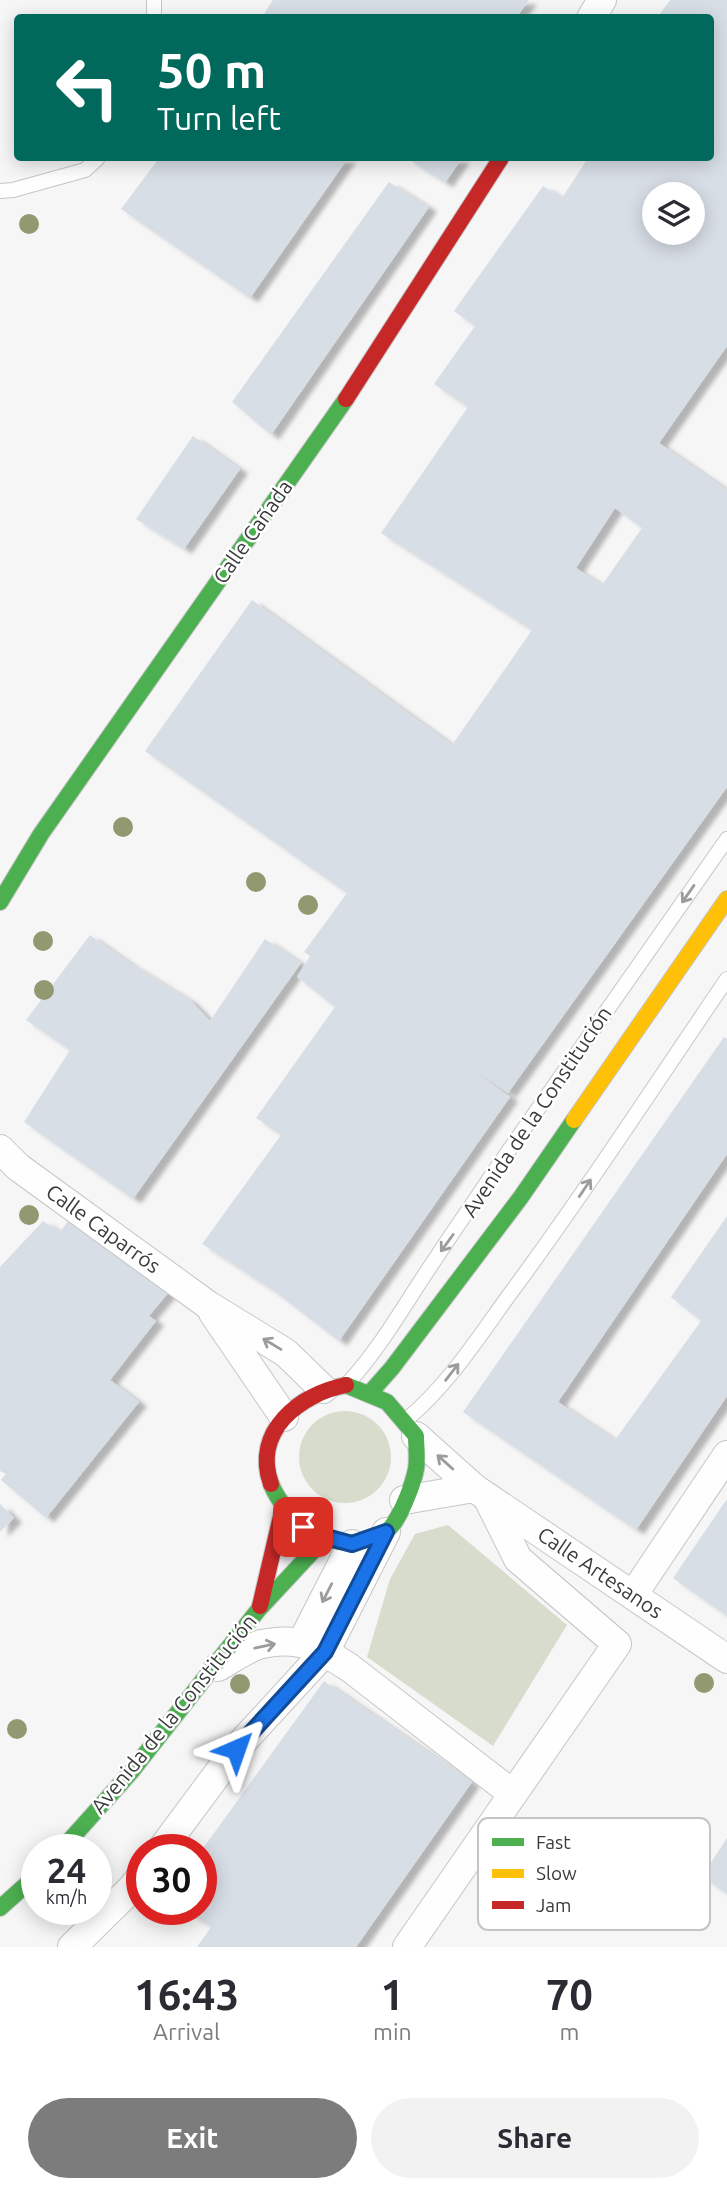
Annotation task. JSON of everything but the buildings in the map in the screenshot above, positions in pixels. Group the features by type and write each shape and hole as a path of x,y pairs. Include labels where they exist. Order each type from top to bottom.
{"main road":[{"name":"Calle Cañada","path":"0,902 41,834 335,416 499,161"},
{"name":"Avenida de la Constitución","path":"369,1394 392,1368 521,1197 727,899"},
{"path":"335,1387 369,1394 387,1402 410,1428 416,1471 386,1532 339,1541 303,1527 283,1508 270,1486 267,1458 270,1439 284,1416 300,1402 335,1387"},
{"name":"Avenida de la Constitución","path":"259,1609 283,1508"},
{"name":"Avenida de la Constitución","path":"75,1834 131,1772 259,1609 339,1541"},
{"path":"0,1908 21,1889"}],"street":[{"name":"Calle Caparrós","path":"0,1149 18,1167 208,1305 335,1387"},
{"name":"Calle Caparrós","path":"208,1305 284,1416"},
{"name":"Calle Artesanos","path":"410,1428 481,1492 727,1659"},
{"path":"633,1595 727,1455"},
{"path":"404,1500 481,1492 518,1559 617,1644 496,1818"},
{"path":"173,1834 313,1647 386,1532"},
{"path":"313,1647 339,1541"},
{"path":"209,1673 261,1644 313,1647 513,1794"},
{"path":"407,1947 478,1845"},
{"path":"72,1947 126,1894"}],"lane":[{"path":"0,191 13,190 85,170 95,161"},
{"name":"Avenida de la Constitución","path":"335,1387 367,1362 393,1327 491,1176 727,839"},
{"name":"Avenida de la Constitución","path":"697,943 727,920"},
{"path":"410,1428 423,1406 449,1378 538,1257 727,979"}],"shaded area":[{"path":"345,1411 362,1415 377,1425 387,1440 391,1457 387,1474 377,1489 362,1499 345,1503 328,1499 313,1489 303,1474 299,1457 303,1440 313,1425 328,1415"},
{"path":"448,1525 567,1625 493,1746 367,1657 390,1579 415,1534"}],"traffic: fast":[{"path":"0,902 41,834 346,399"},
{"path":"369,1394 392,1368 521,1197 574,1120"},
{"path":"271,1484 286,1509 322,1537 336,1541 365,1540 379,1536 391,1527 405,1503 414,1476 417,1461 416,1436 387,1402 346,1385"},
{"path":"75,1834 131,1772 259,1609 326,1537"},
{"path":"0,1908 21,1889"}],"traffic: slow":[{"path":"574,1120 727,899"}],"traffic: jam":[{"path":"346,399 499,161"},
{"path":"271,1484 267,1465 268,1447 284,1418 312,1397 346,1385"},
{"path":"260,1606 283,1508"}],"route":[{"path":"236,1749 325,1652 386,1532 352,1544 303,1527"}]}
